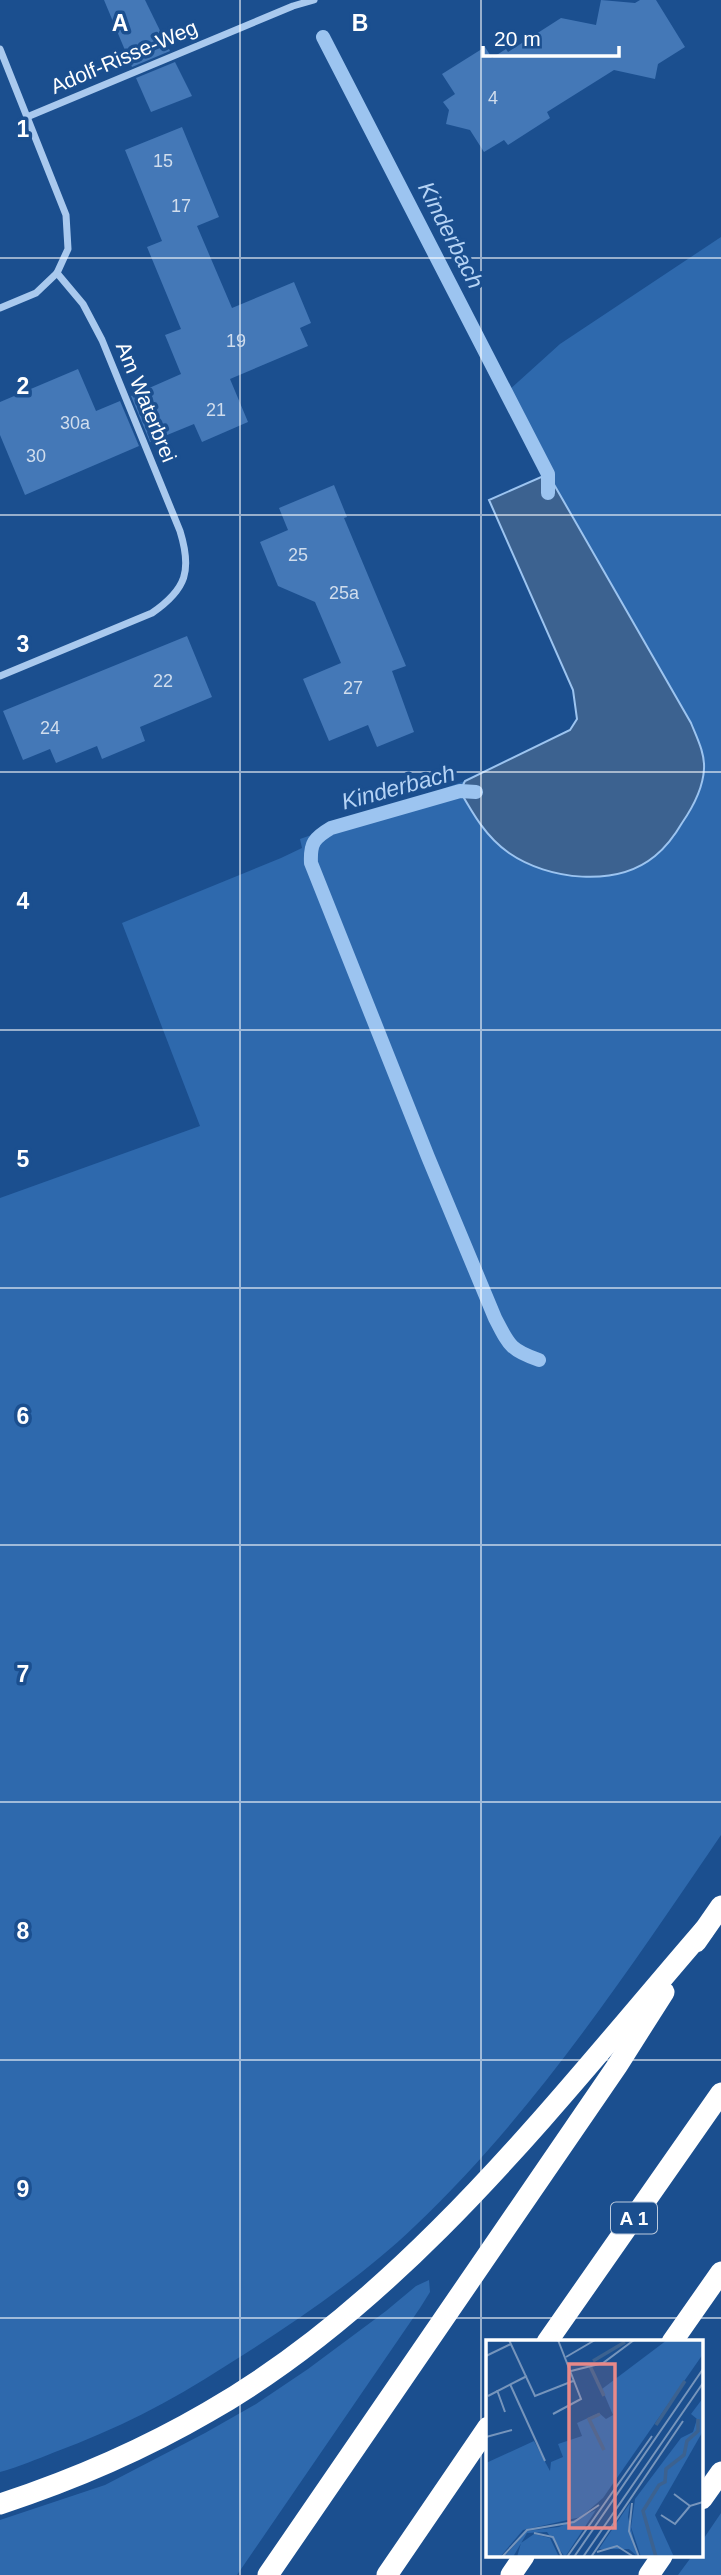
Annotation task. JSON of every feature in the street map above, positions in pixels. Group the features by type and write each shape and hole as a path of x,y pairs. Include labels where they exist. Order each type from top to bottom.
{"highway":[{"path":"268,2575 617,2066 721,1906"},
{"path":"0,2504 64,2483 132,2454 211,2411 281,2364 352,2310 426,2242 511,2153 704,1930"},
{"name":"A 1","path":"548,2340 721,2093"},
{"path":"673,2340 721,2272"},
{"path":"387,2575 486,2430"},
{"path":"704,2496 721,2472"},
{"path":"511,2575 523,2558"},
{"path":"649,2575 661,2558"}],"street":[{"name":"Adolf-Risse-Weg","path":"27,117 293,6 314,0"},
{"path":"0,50 66,215 68,249 57,273 36,293 0,309"},
{"name":"Am Waterbrei","path":"0,676 152,613 170,601 185,580 188,555 180,531 107,353 83,304 57,273"}],"shaded area":[{"path":"721,237 721,1835 615,1988 540,2088 459,2182 394,2245 298,2319 183,2392 99,2434 0,2472 0,1198 200,1126 122,923 281,858 302,848 300,839 465,781 460,791 509,853 530,864 565,875 615,875 637,867 654,856 674,837 699,794 702,749 691,723 566,507 508,391 560,344"},
{"path":"548,474 691,723 703,757 702,784 697,798 667,845 639,866 621,873 582,877 543,869 525,862 501,847 487,832 460,791 465,781 570,730 577,719 573,690 489,500"},
{"path":"429,2280 430,2292 420,2308 237,2575 0,2575 0,2520 105,2485 205,2433 256,2404 308,2369 416,2286"},
{"path":"721,2513 721,2575 678,2575 691,2558 704,2558 704,2538"}],"building":[{"path":"104,0 145,0 170,51 132,67"},
{"path":"601,0 635,3 640,0 656,0 685,47 658,64 655,79 614,70 547,112 550,118 508,145 504,140 484,152 470,130 446,124 449,110 443,102 455,94 442,74 485,47 492,58 506,49 508,52 561,18 596,25"},
{"path":"175,62 192,96 151,112 136,78"},
{"path":"182,127 219,217 197,226 232,308 294,282 311,323 300,328 308,346 230,379 248,422 202,442 194,424 150,442 131,396 181,374 165,335 181,329 147,247 162,241 125,150"},
{"path":"78,369 96,411 120,401 139,446 25,495 0,435 0,402"},
{"path":"334,485 347,517 344,518 406,666 392,671 414,732 377,747 368,725 329,741 303,679 341,663 315,602 278,586 260,542 288,530 279,508"},
{"path":"187,636 212,697 140,727 145,741 102,759 97,746 56,763 50,749 23,760 3,711"}],"waterway":[{"name":"Kinderbach","path":"323,37 548,474 548,493"},
{"name":"Kinderbach","path":"476,792 460,791 331,828 314,842 311,863 495,1318 511,1345 539,1360"}]}
